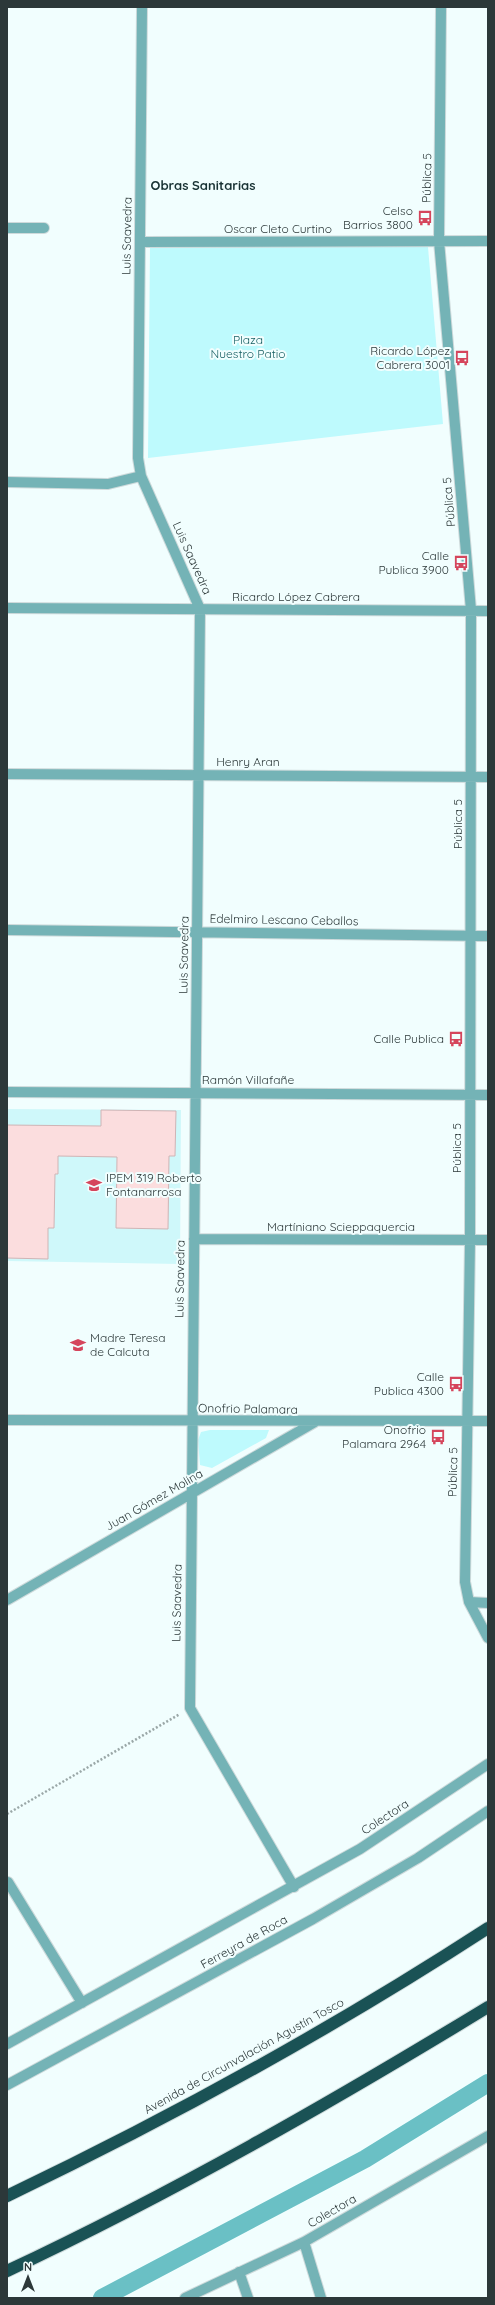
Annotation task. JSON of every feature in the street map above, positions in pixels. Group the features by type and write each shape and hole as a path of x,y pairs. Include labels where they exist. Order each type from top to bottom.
{"highway":[{"name":"Avenida de Circunvalación Agustín Tosco","path":"7,2196 124,2138 280,2053 368,2003 488,1928"},
{"path":"7,2271 233,2155 378,2073 488,2007"}],"street":[{"name":"Luis Saavedra","path":"142,7 138,458 141,476 200,609 190,1708"},
{"name":"Pública 5","path":"441,7 439,241 471,610 470,1240 465,1582 469,1602 488,1638"},
{"path":"7,228 44,228"},
{"name":"Oscar Cleto Curtino","path":"140,242 488,241"},
{"path":"7,482 108,484 141,476"},
{"name":"Ricardo López Cabrera","path":"7,608 488,611"},
{"name":"Henry Aran","path":"7,774 488,776"},
{"name":"Edelmiro Lescano Ceballos","path":"7,930 488,936"},
{"name":"Ramón Villafañe","path":"7,1092 488,1095"},
{"name":"Martíniano Scieppaquercia","path":"194,1239 488,1240"},
{"name":"Onofrio Palamara","path":"7,1420 315,1422 488,1421"},
{"name":"Juan Gómez Molina","path":"7,1600 315,1422"},
{"path":"469,1602 488,1603"},
{"path":"190,1708 294,1888"},
{"name":"Colectora","path":"294,1888 386,1833 488,1764"},
{"name":"Ferreyra de Roca","path":"7,2085 313,1919 418,1858 488,1811"},
{"path":"8,1882 82,2003"},
{"name":"Ferreyra de Roca","path":"7,2044 294,1888"},
{"name":"Colectora","path":"184,2298 304,2242 488,2136"},
{"path":"304,2242 322,2298"},
{"path":"239,2272 248,2298"}],"path":[{"path":"7,1814 190,1708"}],"shaded area":[{"name":"IPEM 319 Roberto Fontanarrosa","path":"7,1109 181,1110 180,1264 7,1261"}],"green space":[{"name":"Plaza Nuestro Patio","path":"150,247 428,247 443,424 148,458"},
{"path":"210,1430 269,1430 266,1438 212,1468 200,1465 198,1440 201,1432"}],"building":[{"path":"101,1110 176,1111 175,1156 169,1156 168,1229 116,1228 117,1157 58,1156 58,1174 55,1174 54,1228 48,1228 48,1259 7,1258 7,1125 101,1126"}],"waterway":[{"path":"102,2298 365,2159 488,2083"}],"place":[{"name":"Celso Barrios 3800","path":"425,218"},
{"name":"Ricardo López Cabrera 3001","path":"462,358"},
{"name":"Calle Publica 3900","path":"461,563"},
{"name":"Calle Publica","path":"456,1039"},
{"name":"IPEM 319 Roberto Fontanarrosa","path":"94,1185"},
{"name":"Madre Teresa de Calcuta","path":"78,1345"},
{"name":"Calle Publica 4300","path":"456,1384"},
{"name":"Onofrio Palamara 2964","path":"438,1437"}],"district":[{"name":"Obras Sanitarias","path":"203,185"}]}
